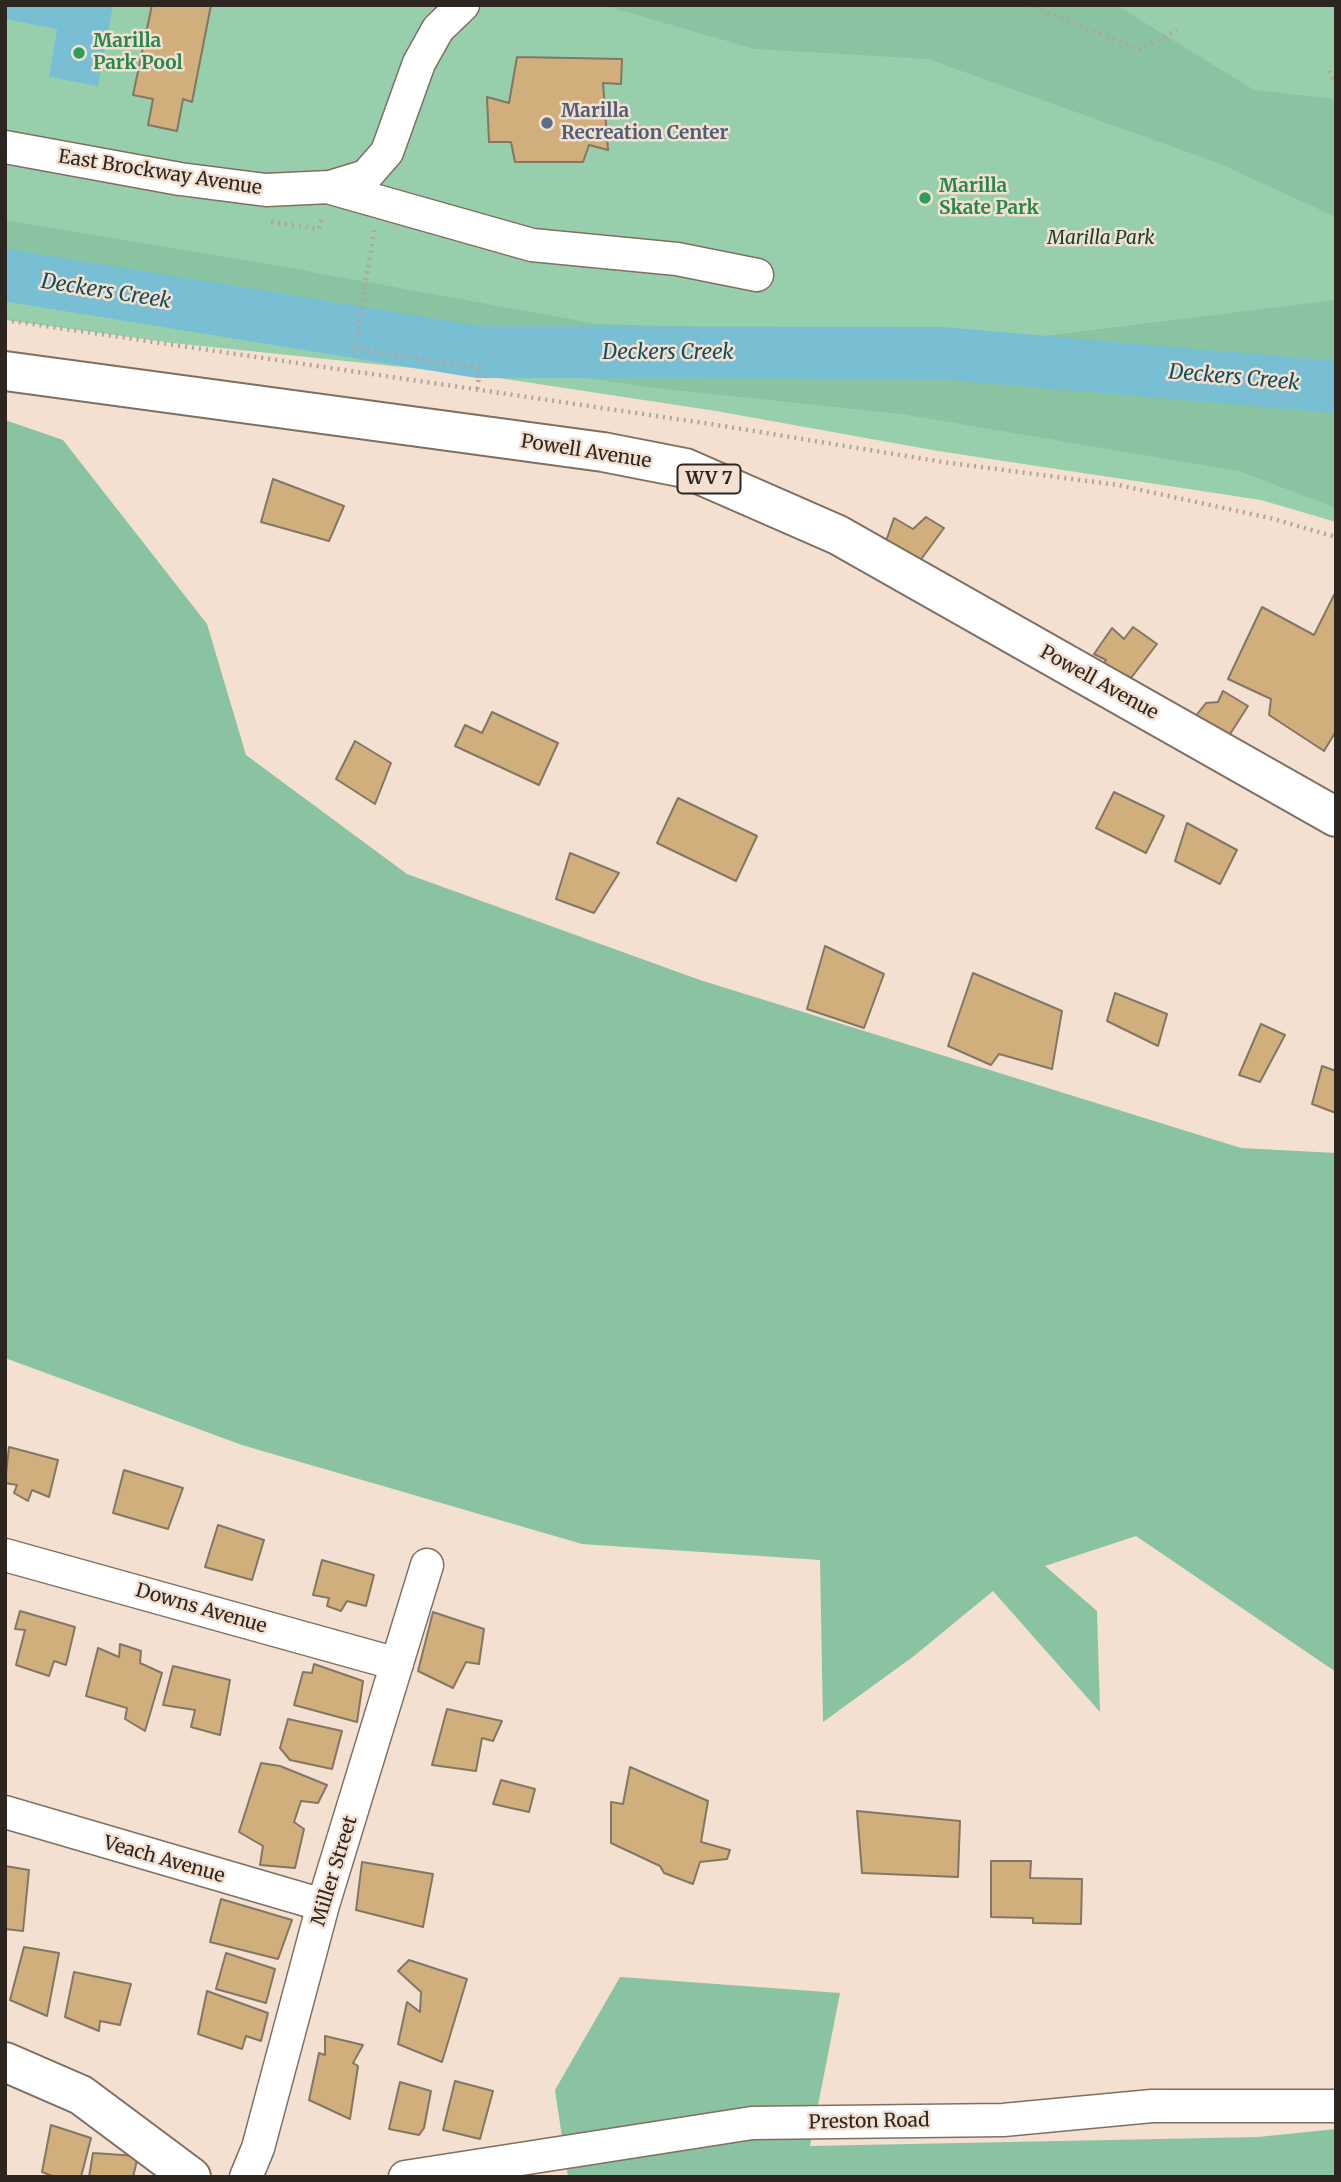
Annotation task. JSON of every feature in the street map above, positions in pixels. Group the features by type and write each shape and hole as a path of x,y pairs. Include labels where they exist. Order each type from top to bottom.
{"main road":[{"name":"Powell Avenue","path":"5,371 603,452 685,468 838,535 1336,817"},
{"path":"5,2062 80,2095 191,2177"}],"street":[{"name":"East Brockway Avenue","path":"5,147 180,179 266,190 330,187 366,176 387,152 419,63 438,29 463,5"},
{"path":"330,187 532,245 677,259 757,275"},
{"name":"Downs Avenue","path":"5,1555 397,1664"},
{"name":"Miller Street","path":"246,2177 258,2148 323,1905 427,1565"},
{"name":"Veach Avenue","path":"5,1812 323,1905"},
{"name":"Preston Road","path":"405,2177 752,2123 1003,2120 1152,2106 1336,2106"}],"path":[{"path":"1028,5 1139,49 1177,30"},
{"path":"1329,71 1336,84"},
{"path":"374,225 355,349 480,368 477,391"},
{"path":"5,320 711,424 943,462 1118,485 1270,518 1336,537"}],"green space":[{"name":"Marilla Park","path":"5,5 1336,5 1336,522 1261,500 938,451 716,411 479,375 173,343 5,320"},
{"path":"602,5 1116,5 1254,90 1336,99 1336,217 1218,163 928,59 755,49"},
{"path":"5,220 257,262 597,324 1035,337 1336,300 1336,508 1239,471 901,414 656,388 76,305 5,288"},
{"path":"5,420 63,440 207,624 246,755 407,874 700,980 1241,1148 1336,1153 1336,1672 1136,1536 1045,1566 1097,1611 1100,1712 993,1591 914,1656 823,1722 820,1560 582,1544 242,1445 5,1358"},
{"path":"620,1977 840,1993 810,2146 1258,2137 1336,2129 1336,2177 568,2177 555,2090"}],"water":[{"name":"Marilla Park Pool","path":"5,5 113,5 98,86 49,77 57,29 5,19"}],"building":[{"path":"152,5 211,5 192,102 183,99 177,131 148,125 153,99 133,95"},
{"name":"Marilla Recreation Center","path":"517,57 622,59 621,84 603,83 608,150 589,145 583,162 515,162 511,142 489,142 487,97 509,103"},
{"path":"273,479 344,506 329,541 261,522"},
{"path":"926,517 944,528 914,569 884,547 894,518 913,529"},
{"path":"1336,591 1336,731 1324,751 1269,715 1271,699 1228,679 1262,607 1314,635"},
{"path":"1133,627 1157,644 1131,678 1125,675 1120,684 1101,670 1106,660 1094,654 1112,628 1124,639"},
{"path":"1223,691 1248,706 1225,742 1194,718 1206,703 1218,702"},
{"path":"492,712 558,743 539,785 455,746 465,725 482,733"},
{"path":"355,741 391,763 375,804 336,779"},
{"path":"1114,792 1164,816 1146,853 1096,828"},
{"path":"678,798 757,836 736,881 657,843"},
{"path":"1187,823 1237,850 1220,884 1175,861"},
{"path":"570,853 619,873 594,913 556,899"},
{"path":"825,946 884,974 864,1028 807,1009"},
{"path":"973,973 1062,1011 1052,1069 999,1054 991,1065 948,1046"},
{"path":"1115,993 1167,1014 1158,1046 1107,1021"},
{"path":"1261,1024 1285,1035 1260,1082 1239,1075"},
{"path":"1322,1066 1336,1071 1336,1113 1312,1104"},
{"path":"9,1447 58,1460 49,1497 32,1490 28,1501 14,1493 17,1485 5,1483"},
{"path":"124,1470 183,1488 168,1529 113,1513"},
{"path":"218,1525 264,1540 252,1580 205,1567"},
{"path":"322,1560 374,1575 366,1606 347,1601 341,1611 327,1606 329,1598 313,1595"},
{"path":"20,1611 75,1627 66,1665 54,1661 49,1676 16,1665 25,1630 15,1629"},
{"path":"433,1612 484,1629 479,1664 466,1662 453,1688 418,1671"},
{"path":"120,1644 141,1651 140,1663 162,1673 145,1731 125,1719 127,1708 86,1696 98,1648 119,1657"},
{"path":"314,1664 363,1681 357,1722 294,1705 303,1672 312,1673"},
{"path":"173,1666 230,1680 220,1735 191,1727 195,1710 163,1705"},
{"path":"447,1709 502,1721 493,1741 482,1738 476,1771 432,1765"},
{"path":"288,1719 342,1731 332,1769 290,1760 280,1748"},
{"path":"261,1763 280,1766 327,1785 318,1803 301,1801 294,1822 304,1829 295,1868 260,1865 263,1846 239,1832"},
{"path":"630,1767 708,1801 701,1842 730,1850 727,1859 700,1862 693,1884 664,1873 660,1866 611,1843 611,1802 623,1804"},
{"path":"501,1780 535,1789 529,1812 493,1804"},
{"path":"857,1811 960,1821 958,1877 862,1873"},
{"path":"991,1861 1031,1861 1030,1878 1082,1879 1081,1924 1033,1923 1033,1918 991,1917"},
{"path":"362,1862 433,1874 423,1927 356,1910"},
{"path":"5,1866 29,1870 23,1931 5,1929"},
{"path":"221,1899 292,1920 278,1959 210,1942"},
{"path":"24,1947 59,1953 47,2016 10,2000"},
{"path":"226,1953 275,1969 266,2003 216,1989"},
{"path":"409,1960 467,1979 442,2062 398,2044 407,2002 420,2012 421,1992 398,1971"},
{"path":"74,1972 131,1984 120,2025 100,2021 99,2031 65,2017"},
{"path":"207,1991 268,2013 261,2041 246,2036 242,2049 198,2034"},
{"path":"325,2036 363,2045 353,2063 358,2066 350,2119 309,2100 319,2053 325,2055"},
{"path":"455,2081 493,2091 480,2139 443,2130"},
{"path":"400,2082 431,2091 424,2128 419,2135 389,2129"},
{"path":"51,2125 91,2138 81,2177 55,2177 42,2172"},
{"path":"93,2153 138,2156 133,2177 89,2177"}],"waterway":[{"name":"Deckers Creek","path":"5,275 479,352 940,353 1336,387"}],"place":[{"name":"Marilla Park Pool","path":"79,53"},
{"name":"Marilla Recreation Center","path":"547,123"},
{"name":"Marilla Skate Park","path":"925,198"}]}
